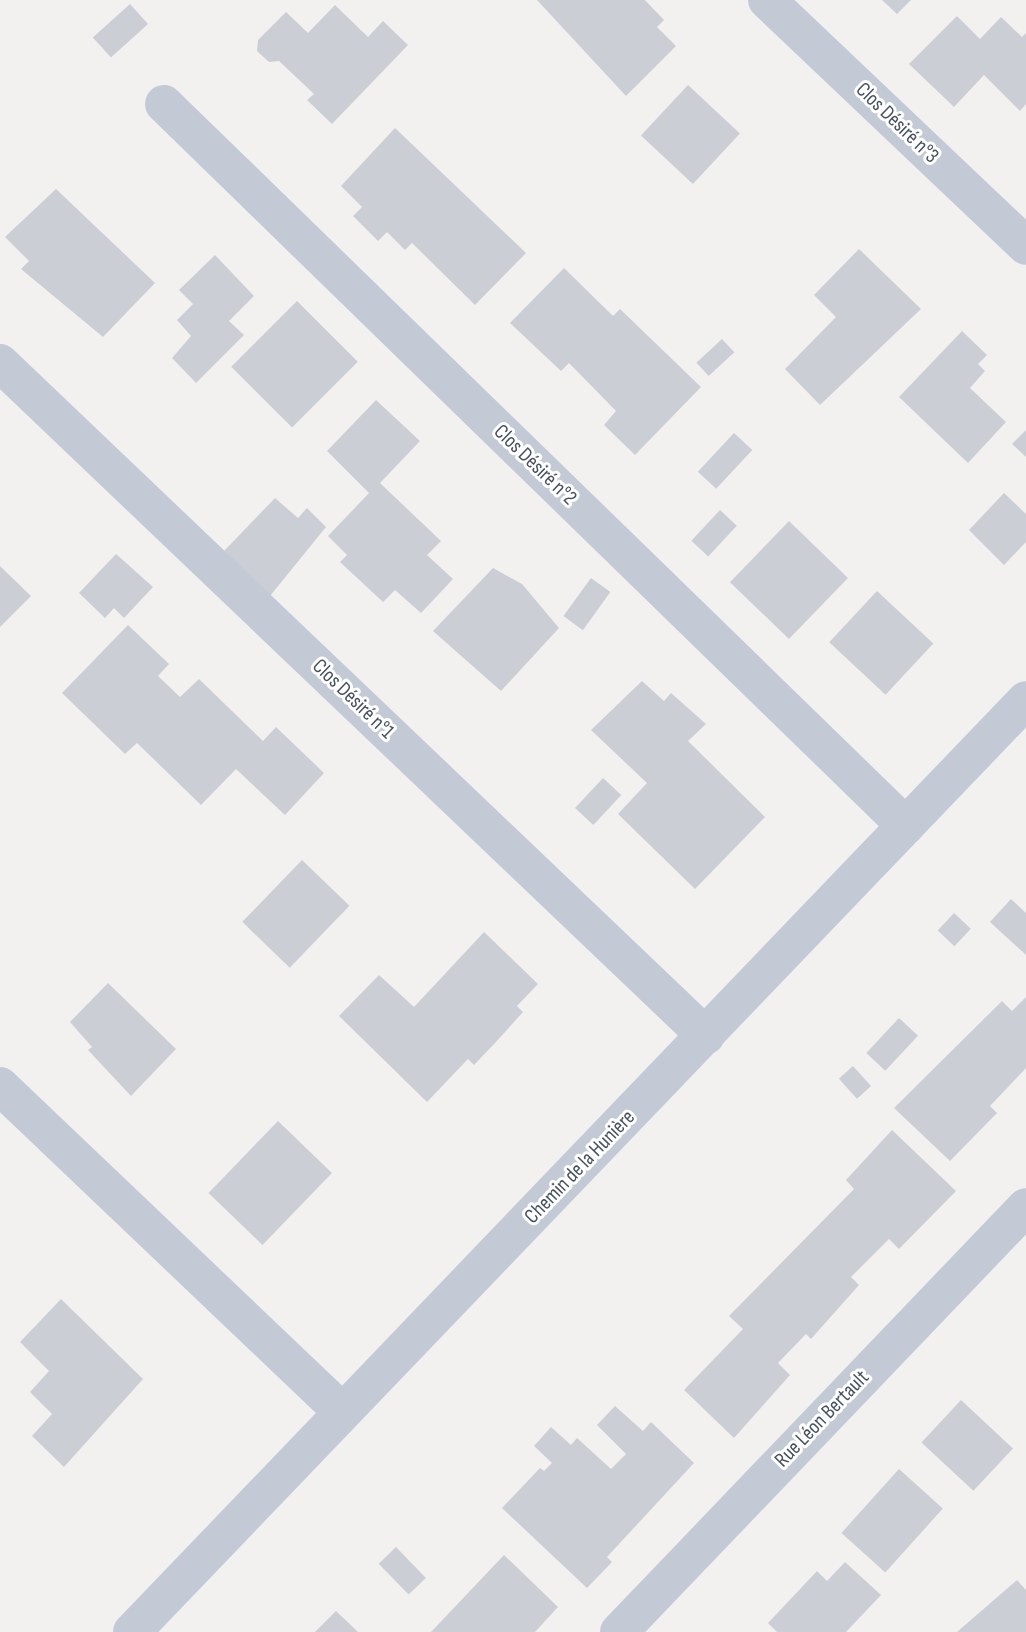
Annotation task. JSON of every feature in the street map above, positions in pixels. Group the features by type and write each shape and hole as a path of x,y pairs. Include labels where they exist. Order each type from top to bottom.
{"street":[{"name":"Clos Désiré n°3","path":"767,0 1026,246"},
{"name":"Clos Désiré n°2","path":"164,104 906,826"},
{"name":"Clos Désiré n°1","path":"0,363 706,1036"},
{"name":"Chemin de la Hunière","path":"132,1632 1026,700"},
{"path":"0,1086 342,1412"},
{"name":"Rue Léon Bertault","path":"619,1632 1026,1207"}],"building":[{"path":"537,0 645,0 664,20 657,27 676,46 626,96"},
{"path":"882,0 911,0 897,14"},
{"path":"130,4 148,24 111,58 93,37"},
{"path":"335,5 368,37 383,21 408,45 332,124 307,100 314,94 279,61 269,62 257,51 258,40 286,12 308,33"},
{"path":"957,16 980,39 1001,17 1022,37 1026,33 1026,104 1020,111 984,75 954,107 909,64"},
{"path":"688,85 740,133 693,184 641,135"},
{"path":"395,128 526,253 475,305 412,243 405,250 387,232 378,241 353,216 362,207 341,186"},
{"path":"56,189 155,283 103,337 21,269 29,261 5,237"},
{"path":"859,249 921,309 820,405 785,369 836,317 814,295"},
{"path":"215,255 254,296 229,321 244,335 196,383 172,358 191,336 177,320 193,304 179,290"},
{"path":"564,268 613,316 620,309 701,387 635,455 604,425 616,411 569,363 561,371 510,323"},
{"path":"297,301 358,362 292,428 231,367"},
{"path":"962,331 987,355 978,364 985,371 970,388 1006,422 968,463 899,397"},
{"path":"722,339 734,352 709,376 696,363"},
{"path":"376,400 420,441 380,483 441,541 427,555 453,579 421,613 395,590 383,602 340,562 347,555 328,536 369,493 327,451"},
{"path":"1026,430 1026,457 1012,444"},
{"path":"734,433 752,450 716,489 698,472"},
{"path":"1004,493 1026,514 1026,542 1004,565 969,530"},
{"path":"275,498 298,518 307,508 326,527 270,596 224,551"},
{"path":"720,510 737,526 708,556 691,541"},
{"path":"789,521 848,578 789,639 730,582"},
{"path":"116,554 153,587 124,618 114,608 105,618 79,593"},
{"path":"0,566 31,596 0,627"},
{"path":"493,568 522,584 559,628 501,691 433,631"},
{"path":"591,578 610,592 583,630 563,616"},
{"path":"877,591 933,644 886,695 829,642"},
{"path":"128,625 169,664 158,676 180,697 199,679 263,741 276,727 324,773 285,815 236,769 201,805 137,743 125,754 62,693"},
{"path":"642,681 664,701 671,693 706,724 688,741 765,817 695,889 618,814 647,783 591,730"},
{"path":"603,778 621,795 593,825 575,808"},
{"path":"302,860 349,906 290,968 242,922"},
{"path":"1011,899 1026,913 1026,955 990,922"},
{"path":"954,913 971,929 954,946 938,931"},
{"path":"484,932 538,984 517,1006 523,1012 495,1043 474,1065 468,1059 427,1102 339,1016 379,975 414,1007"},
{"path":"108,983 176,1049 131,1096 88,1050 92,1047 70,1022"},
{"path":"1026,997 1026,1068 990,1106 997,1113 950,1161 894,1108 1002,1001 1012,1011"},
{"path":"899,1018 918,1036 885,1071 866,1053"},
{"path":"853,1066 871,1086 857,1099 839,1079"},
{"path":"278,1121 332,1173 262,1245 209,1193"},
{"path":"892,1130 956,1191 899,1249 889,1239 851,1277 859,1285 811,1339 806,1334 778,1363 790,1375 734,1438 684,1390 743,1329 729,1316 854,1189 846,1180"},
{"path":"61,1299 143,1379 64,1467 32,1436 52,1414 30,1392 49,1371 20,1342"},
{"path":"961,1400 1013,1448 973,1491 921,1442"},
{"path":"615,1406 643,1431 651,1422 694,1463 607,1557 612,1562 587,1588 502,1508 540,1468 544,1471 552,1463 534,1446 551,1427 571,1445 577,1438 611,1469 626,1454 597,1425"},
{"path":"899,1469 943,1508 885,1572 841,1533"},
{"path":"396,1547 426,1578 409,1595 379,1564"},
{"path":"504,1555 558,1607 535,1632 431,1632"},
{"path":"845,1562 881,1595 846,1632 777,1632 768,1623 817,1571 827,1581"},
{"path":"1017,1580 1026,1590 1026,1632 957,1632"},
{"path":"336,1611 358,1632 315,1632"}]}
